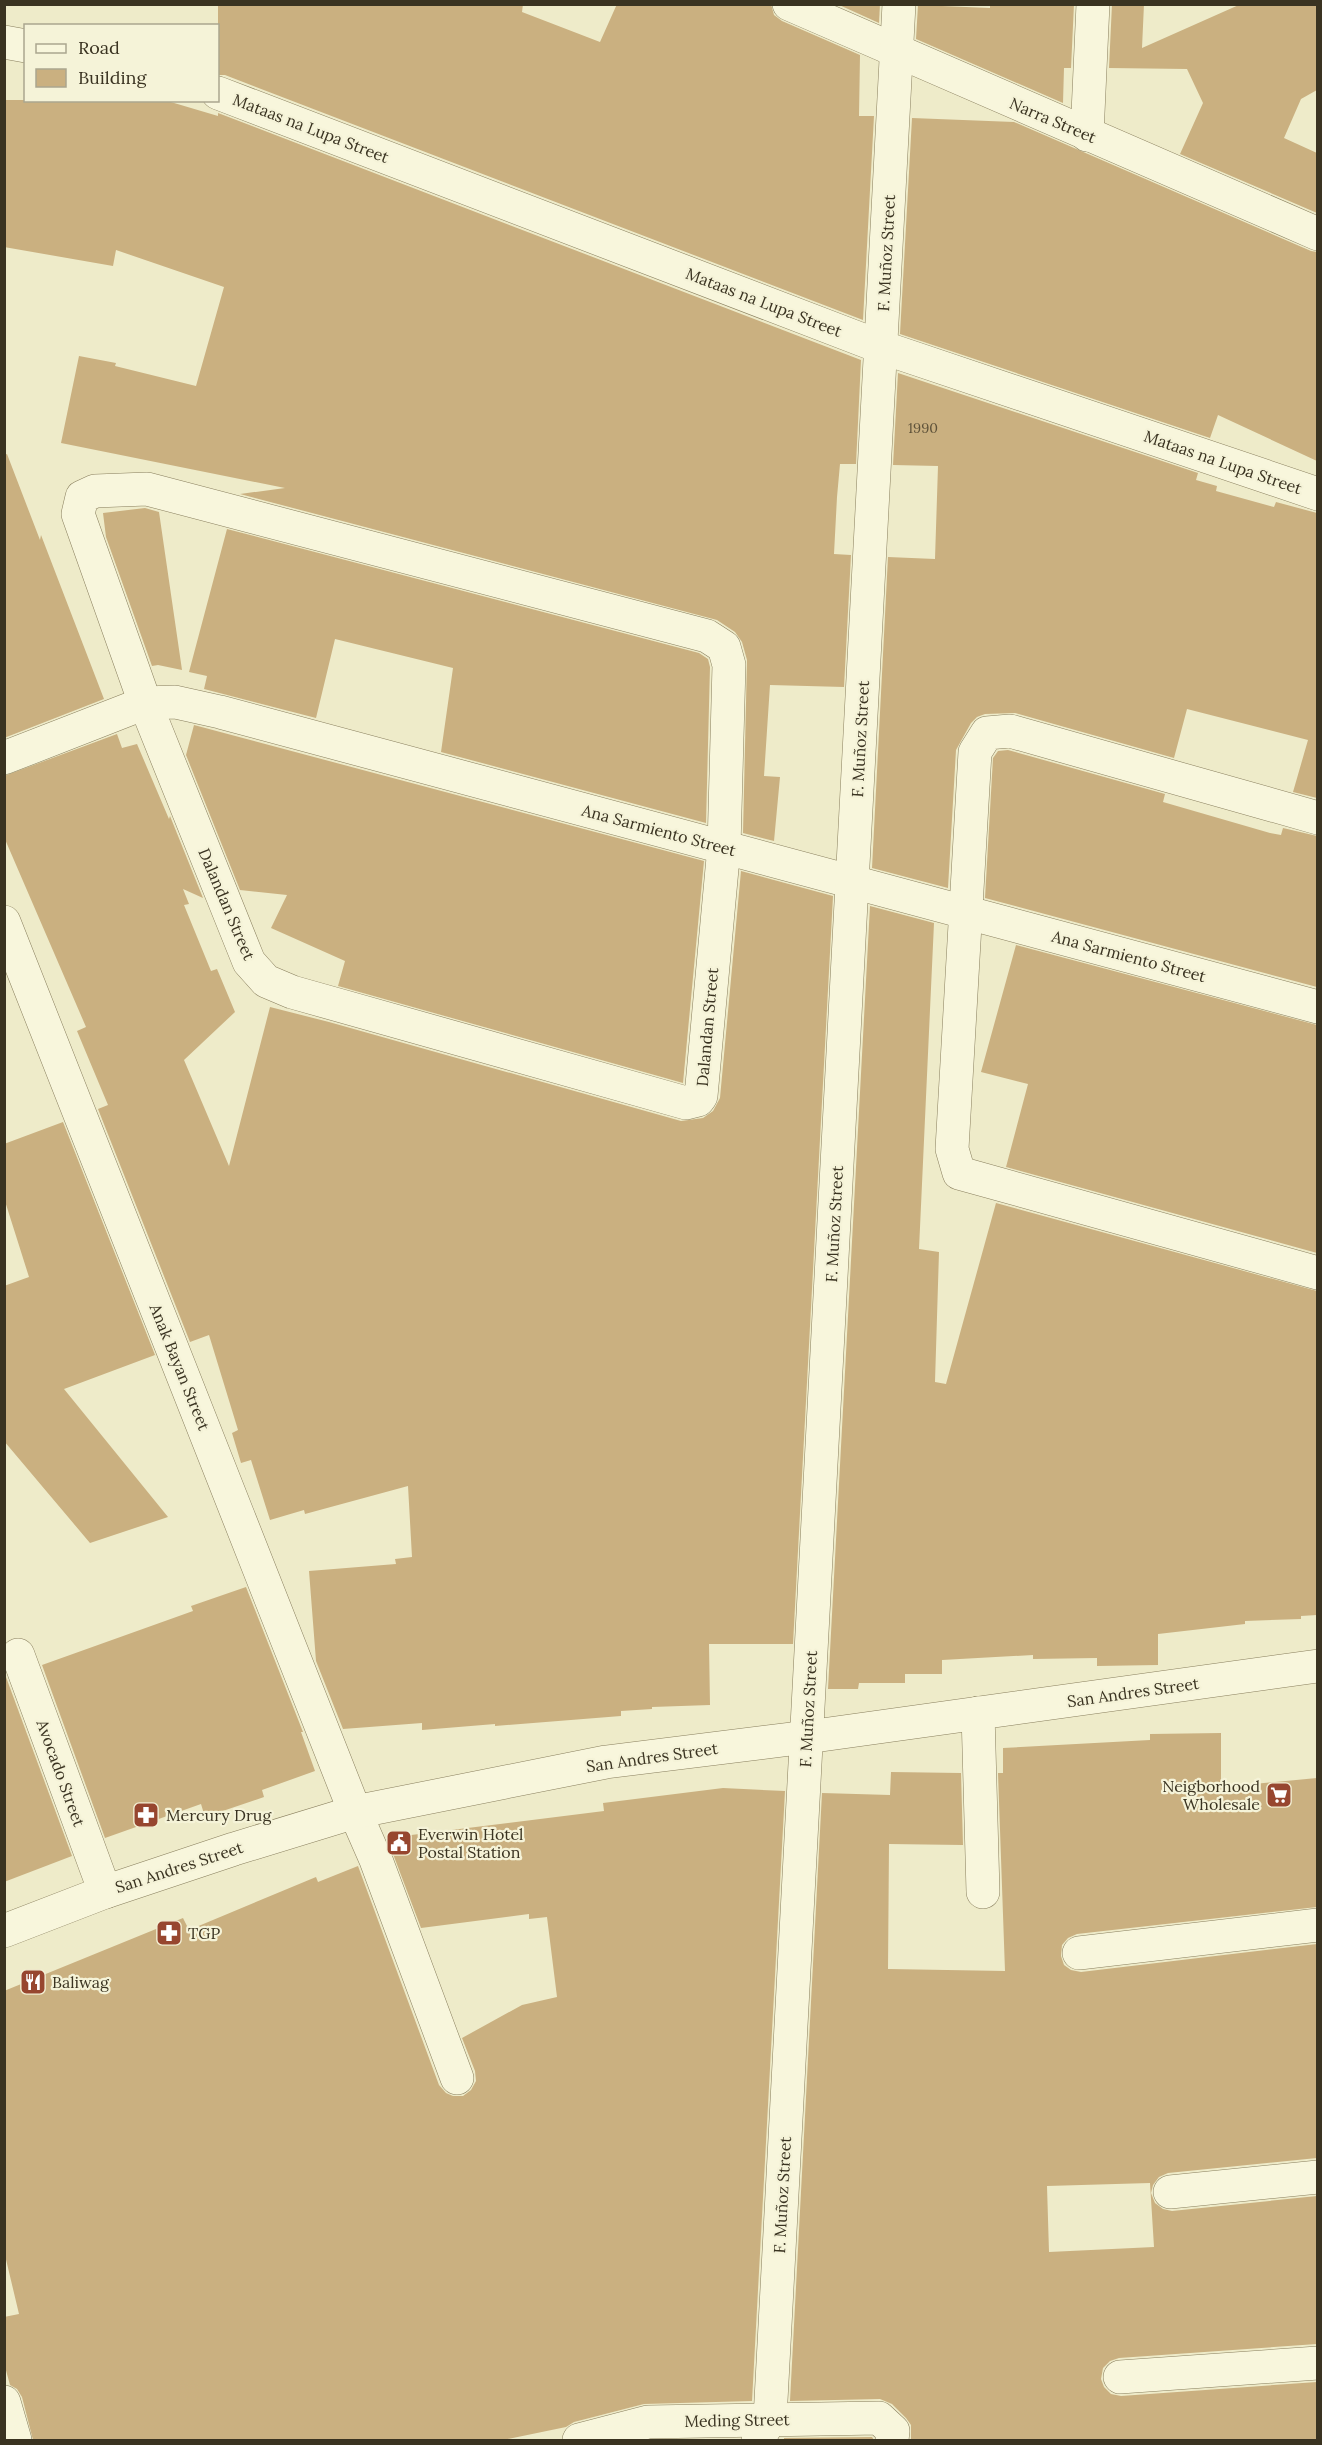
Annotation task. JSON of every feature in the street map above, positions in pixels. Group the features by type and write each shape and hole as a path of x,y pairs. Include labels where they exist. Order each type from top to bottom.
{"street":[{"name":"Narra Street","path":"789,4 1317,234"},
{"name":"F. Muñoz Street","path":"764,2430 807,1737 899,4"},
{"path":"1088,135 1093,4"},
{"path":"4,42 24,46"},
{"name":"Mataas na Lupa Street","path":"219,93 881,347 1317,494"},
{"name":"Dalandan Street","path":"147,489 707,636 724,647 729,665 724,847 701,1096 698,1100 686,1103 292,992 266,981 249,962 145,703 78,514 82,497 95,491 147,489"},
{"name":"Ana Sarmiento Street","path":"4,758 145,703 175,702 220,712 1317,1007"},
{"path":"1317,818 1010,731 987,733 975,752 952,1149 959,1173 1317,1273"},
{"name":"Anak Bayan Street","path":"4,922 355,1812 376,1860 456,2078"},
{"name":"Avocado Street","path":"18,1655 105,1892"},
{"name":"San Andres Street","path":"4,1931 105,1892 355,1812 606,1762 807,1737 1317,1666"},
{"path":"978,1713 983,1892"},
{"path":"1079,1953 1317,1925"},
{"path":"1170,2192 1317,2177"},
{"path":"1119,2377 1317,2363"},
{"path":"4,2402 15,2440"},
{"name":"Meding Street","path":"579,2440 648,2422 764,2430 879,2418 892,2436"}],"building":[{"path":"218,4 523,4 522,12 600,42 617,4 771,4 774,15 782,21 860,55 859,116 874,116 863,320 225,75 219,75"},
{"path":"837,4 880,4 879,23"},
{"path":"990,4 1074,4 1071,68 1064,68 1063,103 916,39 918,5 990,8"},
{"path":"1112,4 1144,4 1142,48 1241,4 1317,4 1317,90 1301,99 1284,138 1317,153 1317,213 1180,154 1203,103 1187,69 1109,68"},
{"path":"4,100 171,102 218,116 218,113 861,360 856,464 840,464 834,554 851,555 844,687 770,685 764,776 780,777 774,841 743,833 747,660 742,642 735,632 717,620 240,494 285,488 61,443 79,356 116,363 115,366 196,386 224,287 116,250 113,266 4,247"},
{"path":"912,118 1014,122 1317,252 1317,461 1218,415 1210,438 900,334"},
{"path":"898,373 1198,473 1196,480 1217,486 1216,491 1274,507 1276,502 1317,513 1317,798 1293,792 1308,740 1187,709 1174,758 1015,713 985,714 977,717 971,723 956,750 948,888 872,868 888,557 935,559 938,466 893,465"},
{"path":"7,454 104,699 4,738 4,455"},
{"path":"145,508 159,512 182,670 152,666 106,537 103,513"},
{"path":"227,529 699,653 708,659 710,667 706,823 441,752 453,668 335,639 316,718 204,689 207,676 189,672"},
{"path":"194,725 704,861 683,1083 338,986 345,961 271,928 287,895 240,890 186,755"},
{"path":"117,734 122,748 137,744 169,819 170,816 203,898 183,889 189,904 184,905 211,971 217,969 235,1012 184,1060 229,1166 270,1007 681,1121 703,1118 713,1111 720,1098 741,871 833,896 793,1644 709,1644 710,1705 652,1707 652,1709 621,1711 621,1716 495,1726 495,1724 422,1730 422,1723 343,1729 316,1661 309,1571 396,1564 395,1559 412,1557 408,1486 305,1514 304,1510 270,1520 251,1460 241,1463 232,1433 238,1430 209,1335 190,1342 98,1109 108,1105 77,1031 86,1027 4,837 4,776"},
{"path":"1008,750 1165,794 1163,802 1270,833 1281,835 1283,828 1317,836 1317,987 985,898 993,758 998,751"},
{"path":"870,906 934,923 919,1249 939,1252 935,1382 946,1384 996,1203 1317,1291 1317,1615 1301,1616 1301,1619 1245,1621 1245,1624 1158,1634 1158,1665 1097,1666 1097,1658 1033,1659 1033,1655 942,1660 942,1674 905,1674 905,1683 859,1683 858,1689 828,1689"},
{"path":"1016,945 1317,1025 1317,1253 1006,1167 1028,1084 981,1072"},
{"path":"63,1122 155,1355 64,1389 168,1517 90,1543 4,1441 4,1286 29,1277 4,1198 4,1144"},
{"path":"246,1587 303,1732 301,1732 315,1771 262,1790 264,1797 205,1817 201,1804 105,1838 42,1665 193,1611 191,1606"},
{"path":"6,1677 72,1856 4,1882 4,1678"},
{"path":"1221,1733 1221,1787 1317,1778 1317,1907 1077,1934 1068,1938 1062,1945 1061,1956 1064,1965 1071,1970 1081,1972 1317,1944 1317,2158 1168,2173 1159,2177 1151,2193 1155,2203 1163,2209 1172,2211 1317,2196 1317,2344 1119,2358 1110,2361 1103,2368 1101,2379 1104,2387 1111,2394 1121,2396 1317,2382 1317,2440 911,2440 911,2425 906,2418 892,2404 880,2399 790,2401 822,1793 890,1795 891,1772 961,1773 963,1845 889,1844 888,1969 1005,1971 998,1773 1003,1773 1003,1748 1150,1740 1150,1734","holes":["1150,2183 1154,2247 1049,2252 1047,2186"]},
{"path":"723,1788 785,1791 752,2401 644,2404 574,2422 566,2427 503,2440 33,2440 22,2397 17,2389 10,2385 4,2363 4,2317 19,2314 4,2251 4,1991 183,1918 189,1930 316,1877 318,1882 358,1866 439,2085 446,2093 463,2096 471,2090 476,2081 475,2071 462,2038 522,2005 557,1997 547,1917 529,1919 529,1914 421,1928 387,1838 604,1811 603,1803"},
{"path":"872,2437 874,2440 784,2440 784,2438"}],"place":[{"name":"Neigborhood Wholesale","path":"1279,1795"},
{"name":"Mercury Drug","path":"146,1815"},
{"name":"Everwin Hotel Postal Station","path":"399,1843"},
{"name":"TGP","path":"169,1933"},
{"name":"Baliwag","path":"33,1982"}]}
